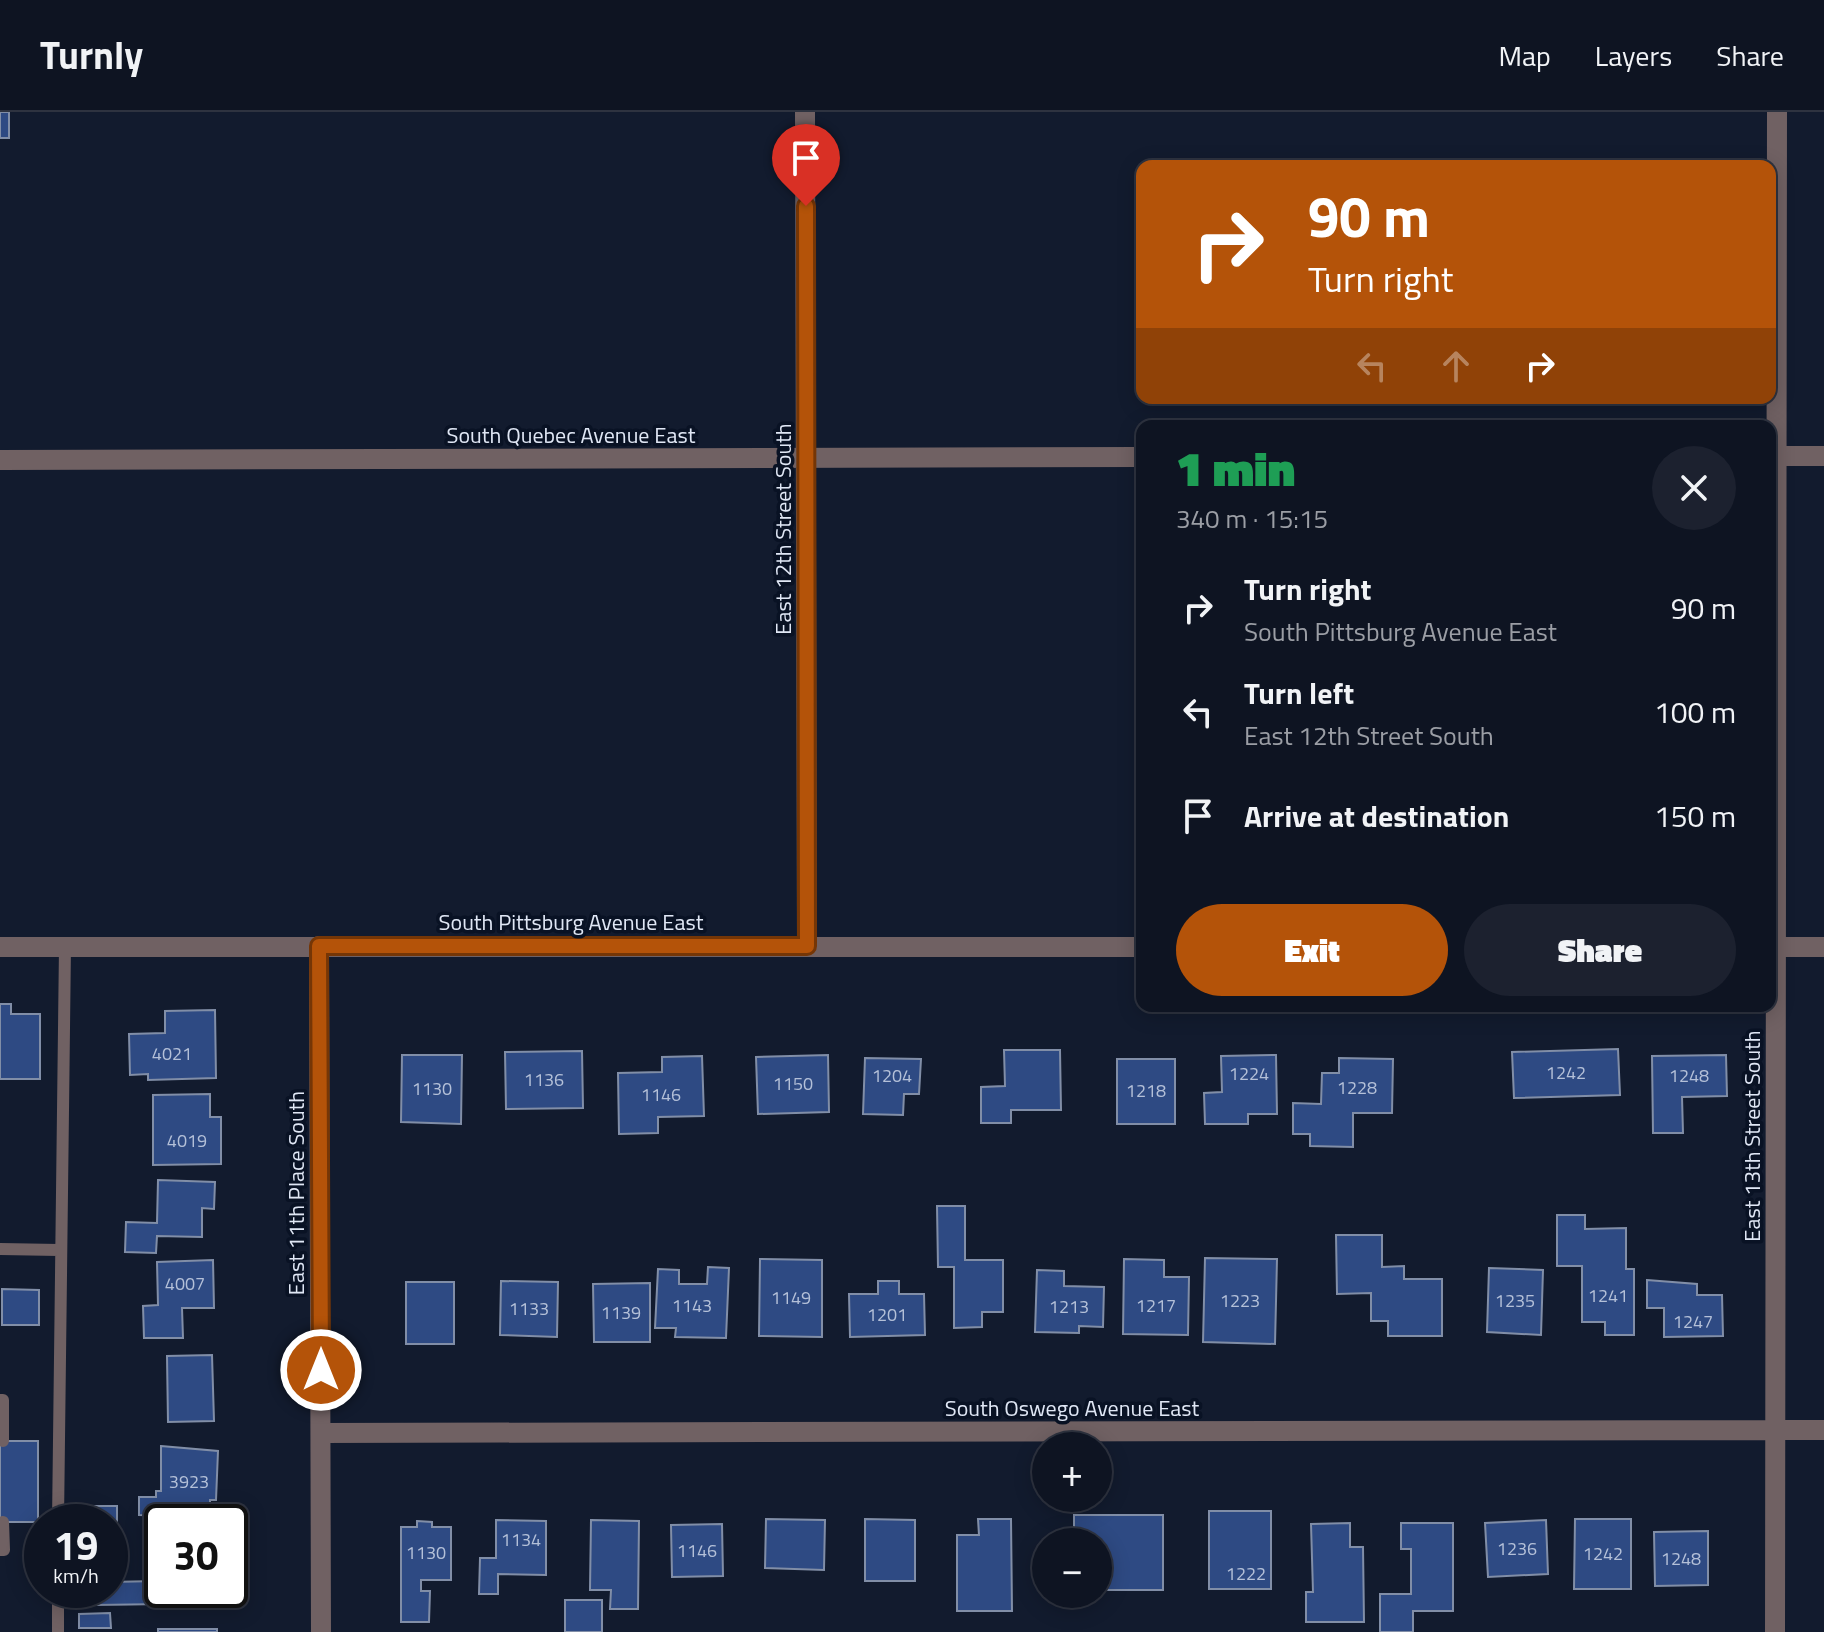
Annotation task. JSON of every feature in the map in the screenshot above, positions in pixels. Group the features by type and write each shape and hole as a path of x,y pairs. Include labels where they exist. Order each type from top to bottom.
{"street":[{"name":"East 12th Street South","path":"805,112 807,946"},
{"name":"East 13th Street South","path":"1776,227 1777,112"},
{"path":"1776,456 1824,456"},
{"name":"South Quebec Avenue East","path":"0,460 1136,457"},
{"name":"East 11th Place South","path":"319,946 321,1632"},
{"name":"South Pittsburg Avenue East","path":"0,947 1136,947"},
{"path":"1776,947 1824,947"},
{"name":"East 13th Street South","path":"1773,1012 1775,1632"},
{"name":"South Oswego Avenue East","path":"321,1433 1824,1430"}],"lane":[{"path":"58,1504 65,946"},
{"path":"0,1249 59,1250"},
{"path":"0,1400 3,1400 3,1441"},
{"path":"0,1550 4,1550 3,1522"},
{"path":"58,1608 58,1632"}],"building":[{"path":"0,112 9,112 9,138 0,138"},
{"path":"0,1004 11,1004 11,1014 40,1014 40,1079 0,1079"},
{"path":"215,1010 216,1078 148,1080 148,1074 130,1075 129,1034 165,1033 165,1011"},
{"path":"1618,1049 1620,1095 1514,1098 1512,1052"},
{"path":"1004,1050 1060,1050 1061,1110 1011,1110 1011,1123 981,1123 981,1087 1005,1086"},
{"path":"582,1051 583,1108 506,1109 505,1052"},
{"path":"402,1055 462,1055 461,1124 401,1122"},
{"path":"828,1055 829,1112 758,1114 756,1057"},
{"path":"1276,1055 1277,1114 1248,1114 1248,1124 1205,1124 1204,1093 1222,1092 1221,1056"},
{"path":"1726,1055 1727,1096 1682,1097 1683,1133 1653,1133 1652,1056"},
{"path":"702,1056 704,1116 658,1117 658,1133 619,1134 618,1073 662,1072 662,1057"},
{"path":"865,1058 921,1059 919,1094 904,1094 903,1115 863,1114"},
{"path":"1339,1058 1393,1059 1392,1113 1353,1113 1353,1147 1310,1146 1310,1134 1293,1134 1293,1103 1321,1104 1322,1073 1339,1073"},
{"path":"1117,1059 1175,1059 1175,1124 1117,1124"},
{"path":"210,1094 210,1117 221,1117 221,1164 153,1165 153,1095"},
{"path":"158,1180 215,1182 214,1209 202,1208 202,1237 157,1236 156,1253 125,1252 126,1222 157,1223"},
{"path":"937,1206 965,1206 965,1260 1003,1260 1003,1312 982,1312 982,1327 954,1328 954,1267 938,1267"},
{"path":"1557,1215 1585,1215 1585,1229 1626,1228 1626,1269 1634,1269 1634,1335 1605,1335 1605,1322 1582,1322 1582,1266 1557,1266"},
{"path":"1336,1235 1382,1235 1382,1267 1404,1266 1404,1279 1442,1279 1442,1336 1388,1336 1388,1321 1371,1321 1371,1293 1337,1294"},
{"path":"1205,1258 1277,1259 1275,1344 1203,1342"},
{"path":"760,1259 822,1260 822,1337 759,1336"},
{"path":"1124,1259 1164,1260 1164,1277 1189,1277 1188,1335 1123,1334"},
{"path":"213,1260 214,1308 182,1308 183,1338 144,1338 143,1306 158,1305 157,1262"},
{"path":"708,1267 729,1268 726,1338 675,1337 676,1328 655,1328 658,1269 679,1270 679,1284 707,1284"},
{"path":"1489,1268 1543,1270 1541,1335 1487,1332"},
{"path":"1037,1270 1064,1271 1064,1286 1104,1287 1103,1327 1079,1326 1079,1333 1035,1332"},
{"path":"1647,1280 1697,1284 1697,1295 1722,1295 1723,1336 1664,1337 1664,1308 1647,1308"},
{"path":"501,1281 558,1282 557,1337 500,1335"},
{"path":"878,1281 899,1281 899,1294 924,1294 925,1335 850,1337 849,1294 878,1294"},
{"path":"406,1282 454,1282 454,1344 406,1344"},
{"path":"650,1283 650,1342 594,1342 593,1284"},
{"path":"2,1289 39,1290 39,1325 2,1325"},
{"path":"212,1355 214,1421 168,1422 167,1356"},
{"path":"0,1441 38,1441 38,1504 24,1504 24,1522 0,1522"},
{"path":"161,1446 218,1451 216,1500 210,1500 210,1504 144,1504 144,1515 139,1515 139,1497 156,1497 156,1491 161,1491"},
{"path":"1209,1511 1271,1511 1271,1589 1209,1589"},
{"path":"1074,1515 1163,1515 1163,1590 1112,1590 1112,1528 1074,1528"},
{"path":"766,1519 825,1520 824,1570 765,1568"},
{"path":"865,1519 915,1520 915,1581 865,1581"},
{"path":"978,1519 1011,1519 1012,1611 957,1611 957,1535 979,1535"},
{"path":"1575,1519 1631,1519 1631,1589 1574,1589"},
{"path":"496,1520 546,1521 546,1575 498,1574 498,1594 479,1594 480,1558 496,1558"},
{"path":"591,1520 639,1521 638,1609 610,1609 611,1590 590,1590"},
{"path":"1546,1520 1548,1574 1488,1577 1485,1523"},
{"path":"417,1521 432,1522 432,1527 451,1527 451,1580 421,1580 421,1591 430,1591 429,1622 401,1622 401,1527 417,1527"},
{"path":"1350,1523 1350,1547 1363,1547 1364,1622 1306,1622 1306,1592 1313,1592 1311,1524"},
{"path":"1401,1523 1453,1523 1453,1611 1413,1611 1413,1632 1380,1632 1380,1594 1411,1594 1411,1549 1401,1549"},
{"path":"722,1524 723,1576 672,1577 671,1525"},
{"path":"1708,1531 1708,1585 1655,1586 1654,1532"},
{"path":"144,1581 144,1604 128,1605 128,1582"},
{"path":"565,1600 602,1600 602,1632 565,1632"},
{"path":"110,1613 111,1628 79,1628 79,1614"},
{"path":"158,1629 217,1629 217,1632 158,1632"}],"route":[{"path":"321,1370 319,946 807,946 806,206"}]}
